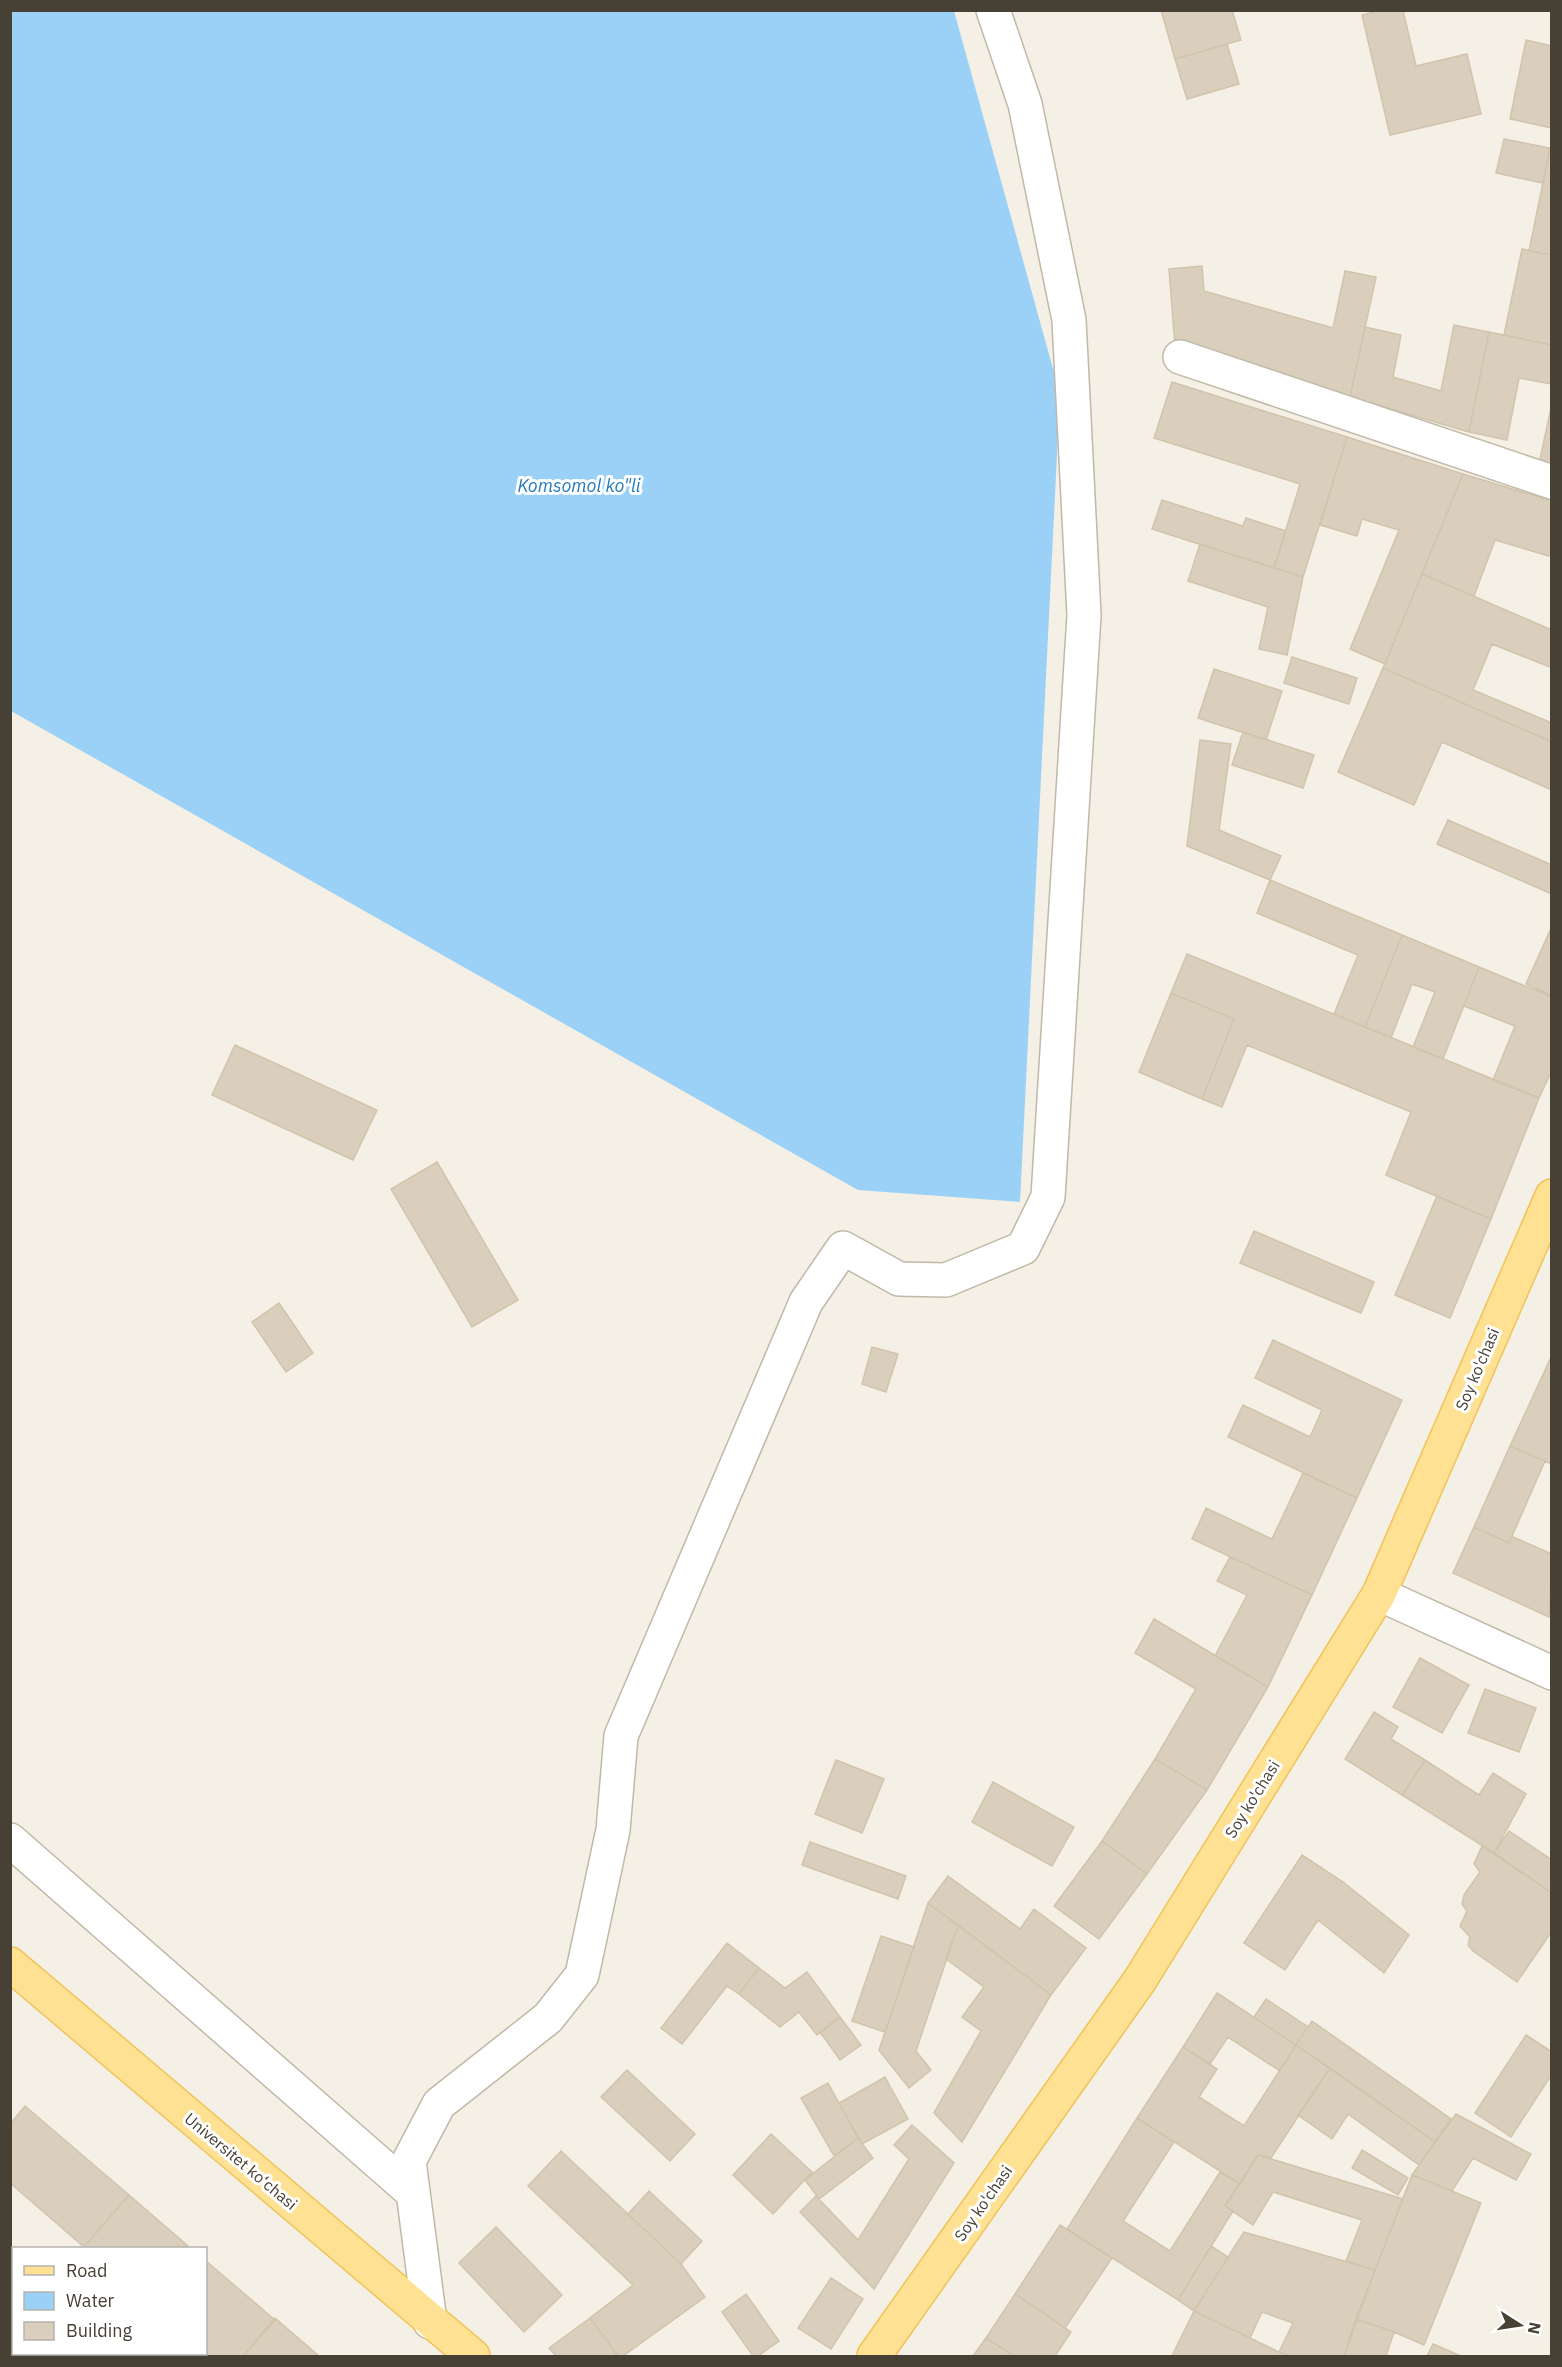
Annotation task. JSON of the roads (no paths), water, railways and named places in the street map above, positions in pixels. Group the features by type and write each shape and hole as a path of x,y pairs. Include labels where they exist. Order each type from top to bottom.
{"main road":[{"name":"Soy ko'chasi","path":"874,2356 1140,1980 1379,1594 1551,1196"},
{"name":"Universitet kо‘chasi","path":"10,1964 430,2322 474,2356"}],"lane":[{"path":"430,2322 409,2160 439,2104 548,2018 582,1975 613,1830 621,1736 806,1302 843,1248 899,1280 946,1280 1023,1248 1048,1197 1083,603 1070,320 1025,104 993,10"},
{"path":"1180,357 1551,482"},
{"path":"1379,1594 1551,1673"},
{"path":"10,1840 413,2193"}],"water":[{"name":"Komsomol ko\"li","path":"11,11 954,11 1060,394 1020,1202 858,1190 11,711"}]}
